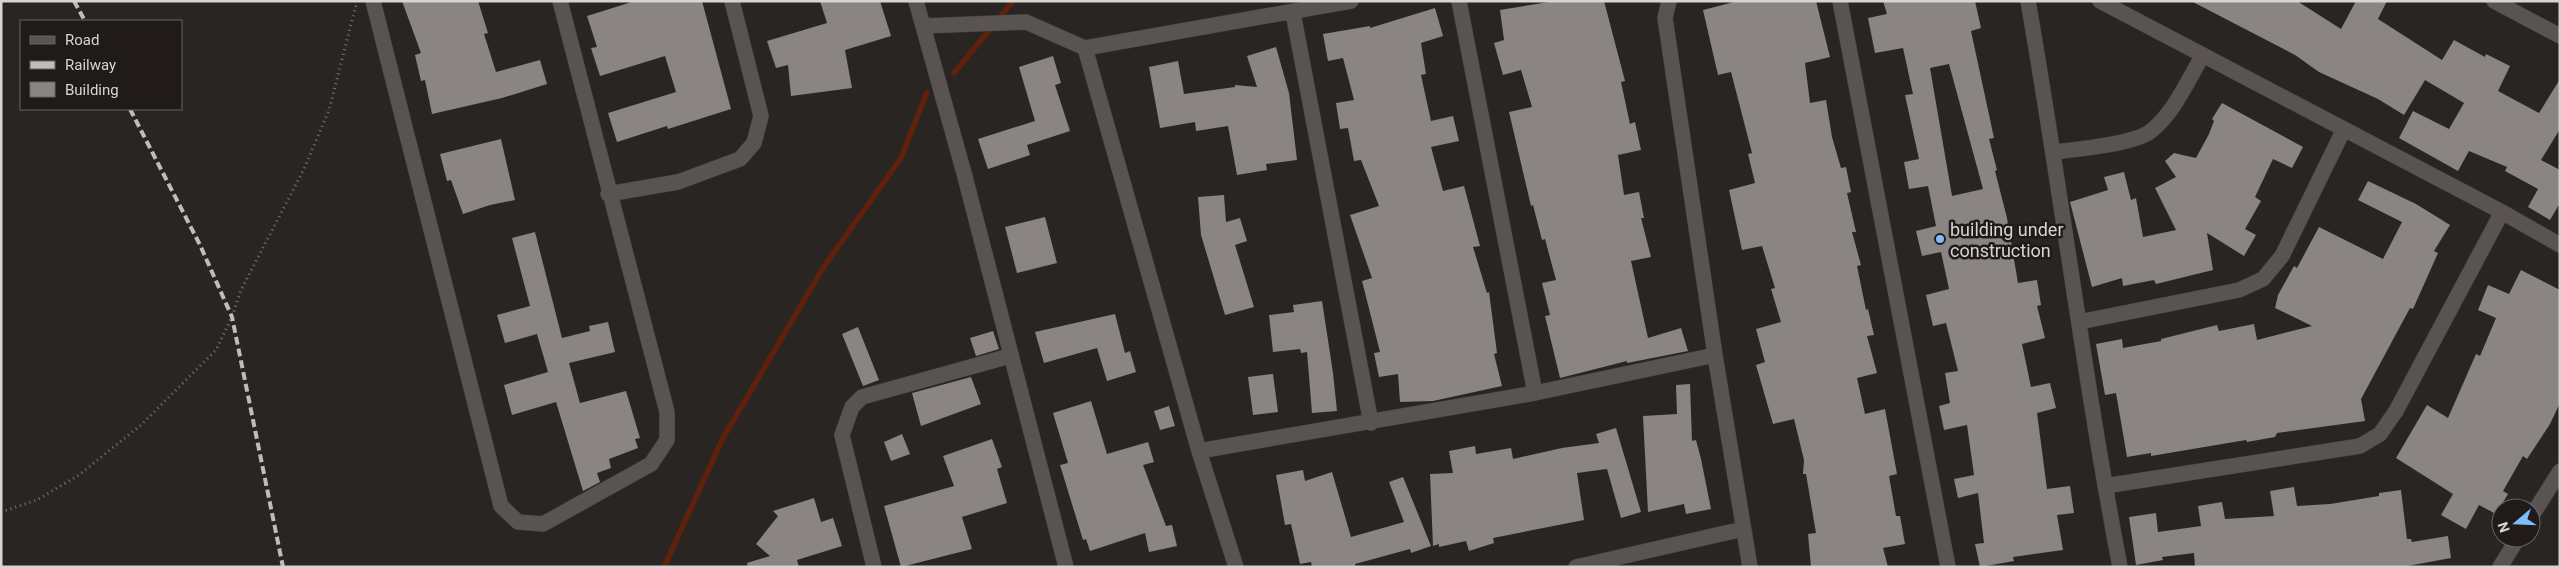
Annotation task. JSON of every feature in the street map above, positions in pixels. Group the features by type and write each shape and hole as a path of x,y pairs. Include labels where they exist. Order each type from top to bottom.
{"street":[{"path":"374,1 500,506 518,522 543,524 651,464 668,440 667,412 608,194 560,1"},
{"path":"608,194 678,182 740,159 754,143 762,116 732,1"},
{"path":"916,1 964,173 1066,567"},
{"path":"923,26 1026,22 1084,48 1293,13 1351,1"},
{"path":"1459,1 1535,393"},
{"path":"1669,1 1665,18 1715,355 1750,567"},
{"path":"1840,1 1948,567"},
{"path":"2028,1 2055,152 2079,322 2120,567"},
{"path":"2100,1 2502,212 2560,245"},
{"path":"2494,1 2560,36"},
{"path":"1293,13 1371,423"},
{"path":"1084,48 1199,451 1236,567"},
{"path":"2055,152 2132,139 2150,132 2165,118 2203,55"},
{"path":"2079,322 2239,290 2263,279 2282,256 2344,129"},
{"path":"2105,486 2360,446 2380,434 2396,411 2502,212"},
{"path":"1199,451 1371,423 1535,393 1715,355"},
{"path":"874,567 842,435 852,407 862,397 1010,356"},
{"path":"2541,502 2560,471"},
{"path":"1576,567 1743,529"},
{"path":"2500,567 2512,548"}],"path":[{"path":"1,512 37,500 79,475 141,424 216,350 232,316 241,290 304,169 329,110 356,1"}],"building":[{"path":"402,1 478,1 488,33 484,34 496,72 540,60 547,84 502,98 432,114 425,80 421,81 415,55 421,53"},
{"path":"635,1 702,1 731,109 668,129 667,126 617,142 608,113 676,92 665,56 600,76 591,48 597,47 587,16"},
{"path":"820,1 880,1 891,36 845,50 852,88 791,96 788,65 776,68 767,41 827,23"},
{"path":"1555,1 1604,1 1625,81 1621,82 1630,124 1635,122 1641,150 1618,155 1624,195 1639,192 1644,218 1641,218 1651,257 1631,261 1648,338 1681,328 1688,351 1627,363 1627,361 1560,378 1545,316 1550,315 1542,283 1556,280 1545,239 1542,240 1533,205 1531,206 1509,112 1532,107 1521,70 1503,75 1494,43 1504,40 1500,10"},
{"path":"1738,1 1816,1 1830,57 1805,63 1810,103 1826,100 1832,137 1841,168 1846,167 1851,192 1847,193 1856,232 1852,232 1861,265 1857,266 1866,310 1868,309 1874,335 1867,336 1877,373 1857,378 1865,414 1885,409 1897,474 1889,476 1896,516 1900,516 1905,544 1883,548 1888,567 1811,567 1808,534 1816,533 1806,474 1803,474 1804,460 1794,419 1773,424 1756,365 1765,362 1756,329 1781,322 1771,289 1775,288 1762,246 1742,250 1729,190 1755,183 1748,154 1752,153 1731,72 1718,75 1703,10"},
{"path":"1883,1 1975,1 1981,28 1971,31 1994,138 1989,139 2007,218 2018,283 2037,280 2041,305 2037,306 2045,338 2022,344 2031,387 2050,383 2056,408 2037,413 2047,489 2070,486 2074,513 2057,515 2063,550 2013,557 2014,561 1980,567 1975,544 1984,543 1978,493 1958,498 1954,479 1974,475 1967,425 1944,430 1939,406 1950,403 1945,373 1958,371 1946,323 1933,326 1926,295 1949,289 1941,252 1922,256 1916,231 1936,226 1928,186 1909,189 1904,162 1919,159 1905,95 1913,94 1903,48 1875,53 1868,18 1887,14","holes":["1949,64 1983,189 1952,196 1930,68"]},
{"path":"2191,1 2297,1 2341,29 2356,1 2387,1 2378,19 2442,60 2454,40 2485,57 2486,54 2510,66 2498,91 2539,113 2560,79 2560,129 2541,160 2560,170 2560,203 2550,220 2528,207 2538,189 2505,171 2507,167 2469,151 2458,171 2399,138 2413,111 2449,129 2464,103 2425,80 2404,115 2378,99 2319,72 2295,55"},
{"path":"1435,8 1443,36 1421,43 1426,74 1421,75 1431,121 1453,116 1459,141 1431,147 1443,191 1464,186 1480,246 1473,247 1487,293 1489,292 1497,353 1494,354 1502,386 1433,401 1400,402 1398,374 1379,377 1374,353 1380,352 1362,281 1372,278 1350,215 1379,206 1361,160 1354,161 1348,128 1340,129 1336,103 1354,100 1343,58 1328,61 1323,34 1370,26 1370,28"},
{"path":"1276,47 1289,93 1297,160 1266,164 1267,170 1237,175 1228,126 1196,131 1195,122 1160,128 1149,67 1178,61 1184,94 1235,87 1235,85 1257,87 1247,56"},
{"path":"1053,56 1061,83 1055,85 1070,131 1027,145 1030,155 988,169 978,139 1035,121 1019,67"},
{"path":"2222,103 2303,147 2292,168 2273,159 2255,197 2261,201 2245,229 2256,235 2244,256 2207,233 2213,270 2156,284 2154,280 2123,286 2122,278 2092,287 2070,202 2108,190 2104,177 2124,172 2131,200 2136,198 2143,237 2176,230 2155,188 2176,177 2165,161 2174,153 2196,158 2209,134 2214,121 2212,119"},
{"path":"501,139 515,200 490,205 463,214 451,180 447,181 440,154"},
{"path":"2368,181 2416,204 2450,225 2434,251 2438,253 2413,309 2410,308 2361,399 2365,421 2277,433 2275,437 2247,442 2246,440 2151,456 2151,453 2127,457 2116,393 2105,395 2096,344 2122,339 2123,348 2161,341 2161,339 2217,325 2219,331 2254,324 2257,340 2312,326 2275,308 2278,295 2294,266 2297,268 2319,227 2383,259 2402,222 2358,200"},
{"path":"1224,195 1226,222 1240,218 1247,241 1235,245 1254,307 1225,315 1201,235 1198,197"},
{"path":"1045,217 1057,263 1017,273 1005,227"},
{"path":"535,232 562,338 590,331 589,326 608,322 615,352 569,363 580,403 626,391 640,438 635,439 638,448 609,459 611,468 597,473 600,482 583,491 556,402 512,415 504,385 548,372 537,334 505,343 497,315 530,306 512,238"},
{"path":"2521,270 2560,290 2560,403 2550,424 2527,459 2523,456 2503,491 2508,494 2506,498 2491,498 2491,511 2479,505 2466,529 2441,515 2453,494 2396,458 2427,405 2448,418 2476,354 2480,356 2496,318 2478,310 2488,285 2509,294"},
{"path":"1322,301 1337,411 1312,413 1307,352 1301,353 1300,349 1273,352 1269,315 1294,312 1293,305"},
{"path":"1115,314 1125,353 1130,351 1136,372 1107,381 1097,348 1044,363 1035,332"},
{"path":"858,327 879,380 863,386 842,334"},
{"path":"993,331 999,349 976,356 970,338"},
{"path":"1273,374 1278,412 1253,415 1248,377"},
{"path":"971,377 981,404 921,426 912,393"},
{"path":"1690,384 1692,441 1696,440 1711,509 1686,514 1684,504 1648,512 1643,416 1677,414 1676,385"},
{"path":"1091,401 1107,454 1148,442 1154,462 1143,465 1166,526 1172,525 1177,546 1149,552 1145,533 1090,551 1086,539 1083,540 1060,465 1068,463 1053,413"},
{"path":"1169,406 1175,426 1160,430 1154,411"},
{"path":"1616,428 1641,512 1621,518 1607,469 1577,473 1584,520 1493,538 1494,543 1469,551 1466,541 1439,547 1439,544 1433,546 1430,474 1453,473 1449,451 1475,446 1476,454 1511,448 1513,459 1562,448 1599,443 1596,434"},
{"path":"902,434 910,454 891,461 884,442"},
{"path":"992,439 1002,467 997,469 1007,503 962,517 972,549 901,567 884,506 954,486 943,456"},
{"path":"1303,470 1305,481 1332,472 1351,537 1404,522 1389,482 1403,477 1431,546 1411,553 1410,549 1355,564 1355,567 1312,567 1311,562 1300,564 1291,524 1285,525 1276,475"},
{"path":"2294,487 2297,506 2330,504 2379,496 2379,493 2401,490 2407,539 2411,539 2412,542 2448,536 2451,558 2402,567 2195,567 2194,553 2162,557 2163,560 2136,565 2129,517 2156,513 2158,532 2201,526 2198,506 2222,502 2225,519 2274,516 2270,491"},
{"path":"814,498 821,522 833,518 842,546 797,560 799,567 748,567 747,563 770,556 756,544 778,516 773,511"}],"waterway":[{"path":"954,73 1013,1"},
{"path":"664,567 723,438 823,268 901,158 927,92"}],"railway":[{"path":"74,1 84,20"},
{"path":"131,110 200,245 232,317 283,567"}],"place":[{"name":"building under construction","path":"1940,239"}]}
